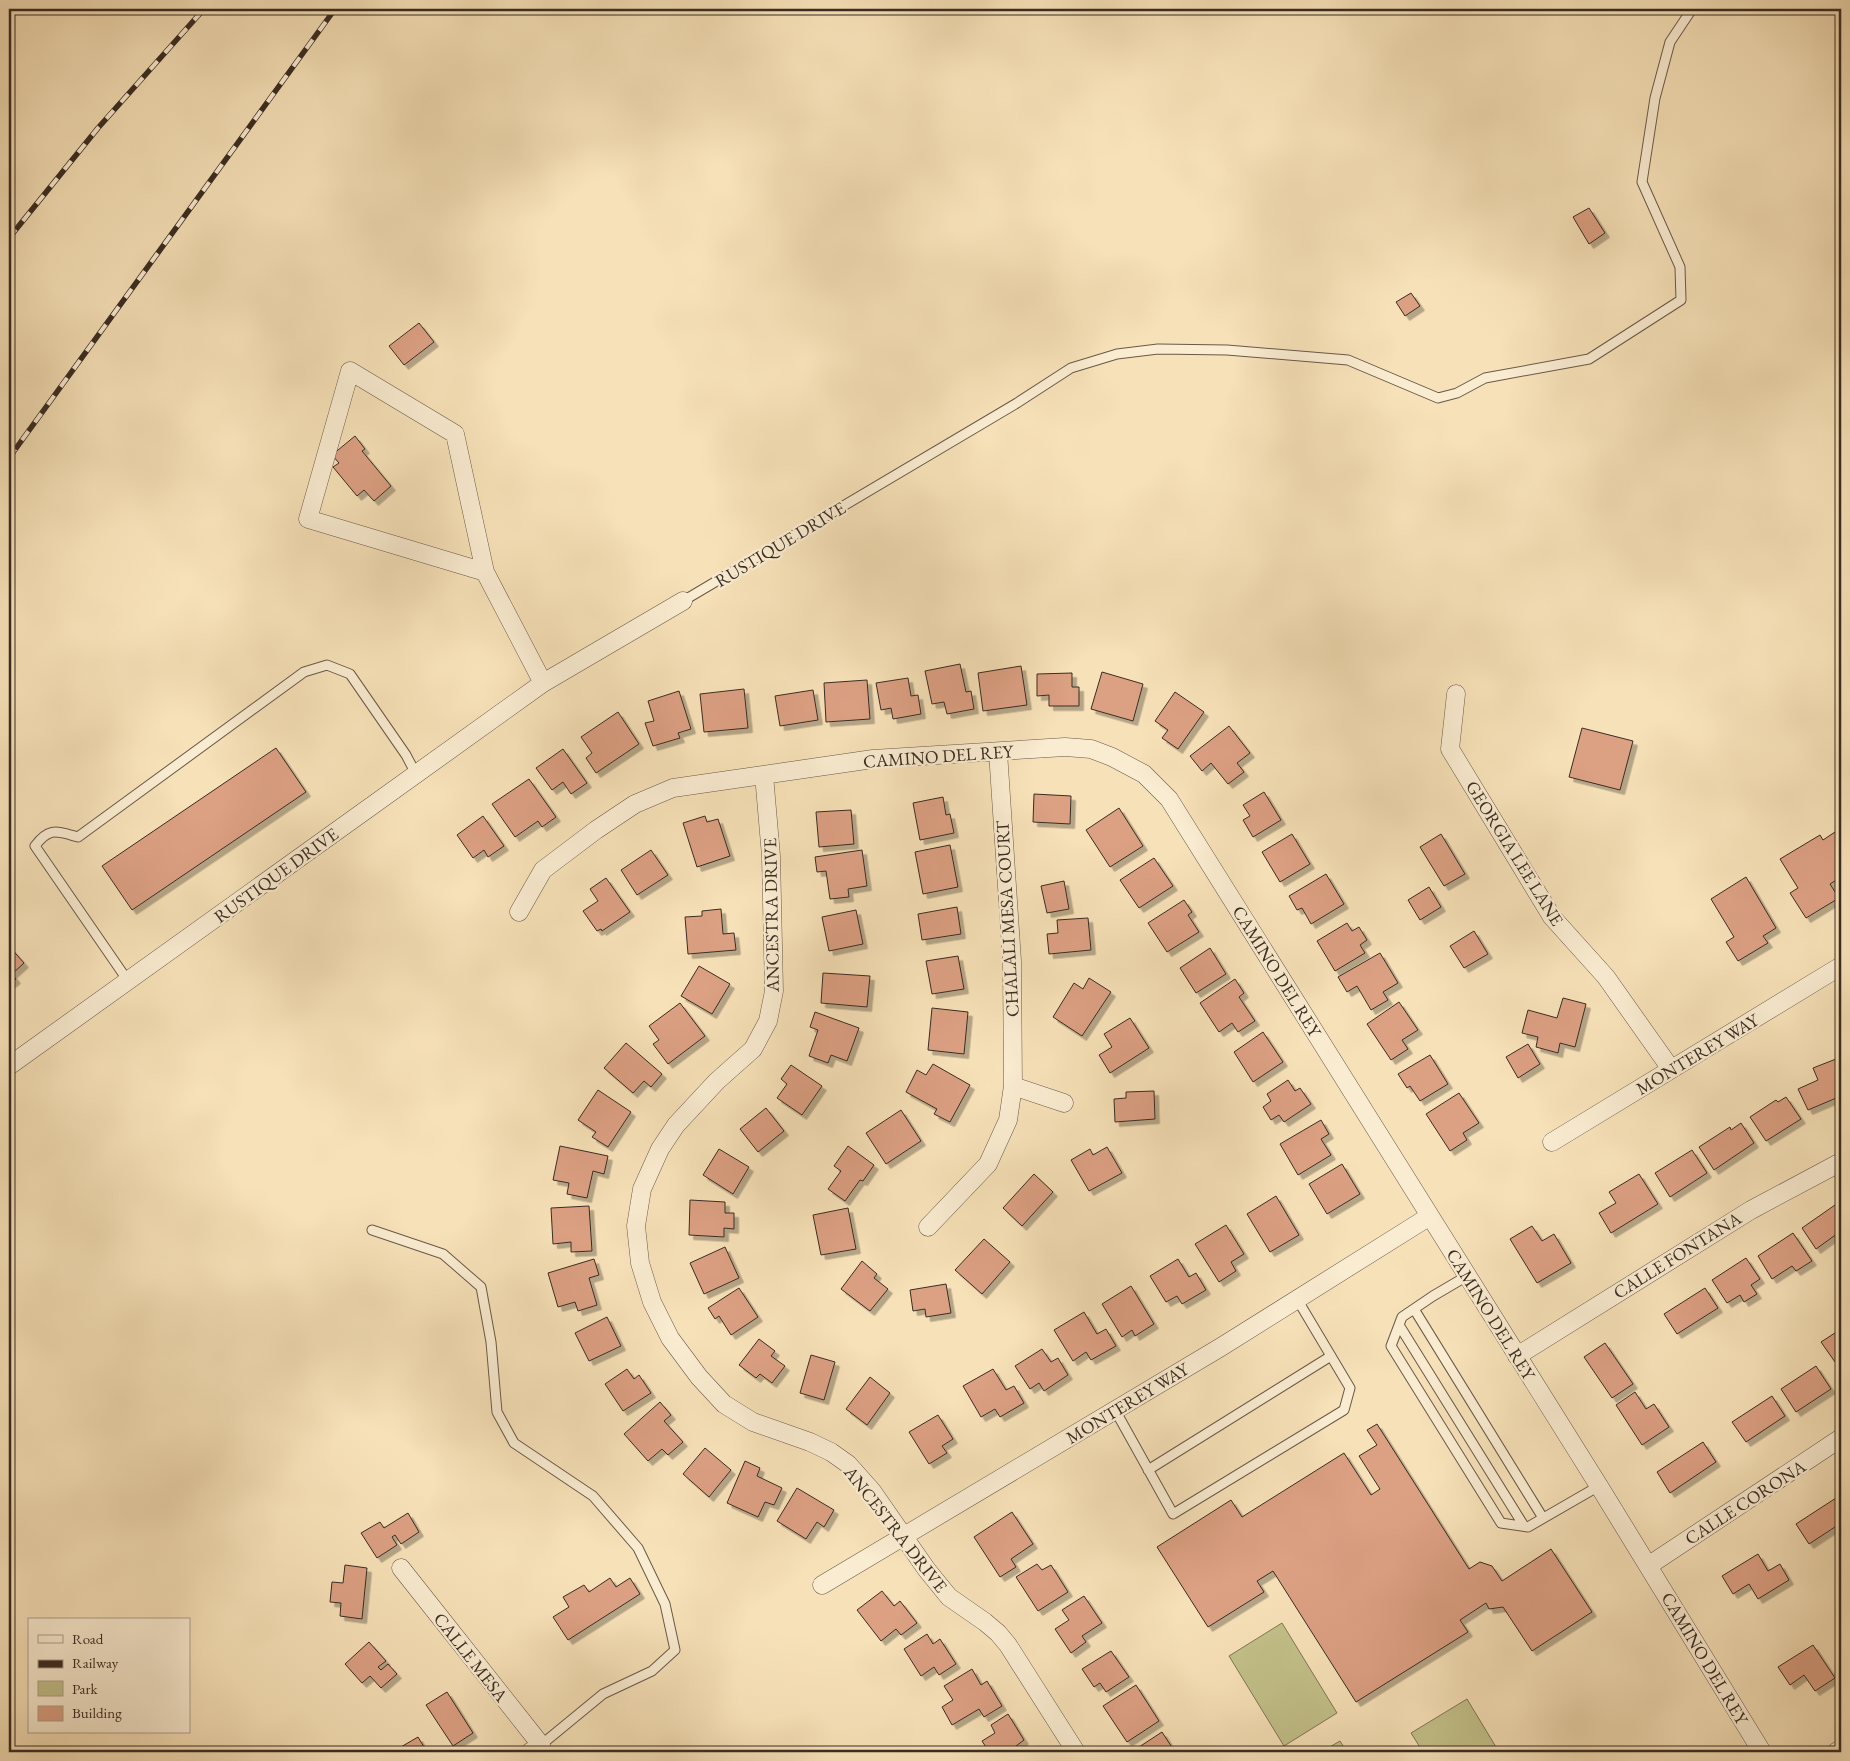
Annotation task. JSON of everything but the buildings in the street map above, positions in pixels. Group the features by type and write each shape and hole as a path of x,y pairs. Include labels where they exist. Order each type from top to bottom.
{"street":[{"path":"485,572 308,519 350,371 455,434 485,572 543,683"},
{"name":"RUSTIQUE DRIVE","path":"9,1066 543,683 682,602"},
{"name":"GEORGIA LEE LANE","path":"1456,694 1450,749 1552,917 1606,977 1671,1070"},
{"name":"CAMINO DEL REY","path":"519,912 543,870 596,830 635,804 673,788 873,759 1065,747 1091,750 1144,774 1169,799 1599,1486 1762,1752"},
{"name":"CHALALI MESA COURT","path":"928,1227 988,1164 1008,1120 1013,1086 1012,961 998,752"},
{"name":"ANCESTRA DRIVE","path":"764,775 772,856 774,990 768,1020 753,1049 676,1124 660,1149 642,1189 636,1226 640,1263 652,1302 670,1338 699,1377 724,1404 754,1422 810,1442 831,1452 848,1464 872,1491 927,1570 949,1597 985,1622 1008,1645 1076,1752"},
{"name":"MONTEREY WAY","path":"1552,1142 1841,966"},
{"path":"1013,1086 1064,1103"},
{"name":"CALLE FONTANA","path":"1517,1356 1751,1210 1841,1162"},
{"name":"MONTEREY WAY","path":"822,1585 1298,1299 1430,1216"},
{"name":"CALLE CORONA","path":"1648,1566 1841,1438"},
{"name":"CALLE MESA","path":"401,1568 535,1749"},
{"path":"1836,1752 1841,1749"}],"lane":[{"name":"RUSTIQUE DRIVE","path":"682,602 1017,404 1071,368 1117,354 1158,349 1227,350 1348,360 1438,398 1457,393 1486,378 1589,359 1681,300 1680,266 1642,182 1655,98 1670,42 1692,9"},
{"path":"128,981 35,846 43,835 54,831 78,837 304,672 327,665 350,674 406,755 416,774"},
{"path":"372,1230 443,1254 481,1288 491,1342 497,1412 514,1443 594,1496 638,1548 666,1604 675,1650 652,1671 603,1694 535,1749"},
{"path":"1467,1276 1402,1317 1391,1346 1501,1523 1528,1527 1599,1486"},
{"path":"1115,1410 1173,1514 1344,1410 1350,1388 1298,1299"},
{"path":"1414,1309 1543,1518"},
{"path":"1399,1325 1524,1526"},
{"path":"1148,1470 1331,1356"}],"green space":[{"path":"1282,1623 1337,1713 1284,1746 1229,1656"},
{"path":"1467,1699 1499,1752 1423,1752 1411,1733"},
{"path":"1340,1741 1347,1752 1321,1752"}],"railway":[{"path":"9,238 98,128 204,9"},
{"path":"9,458 335,9"}]}
